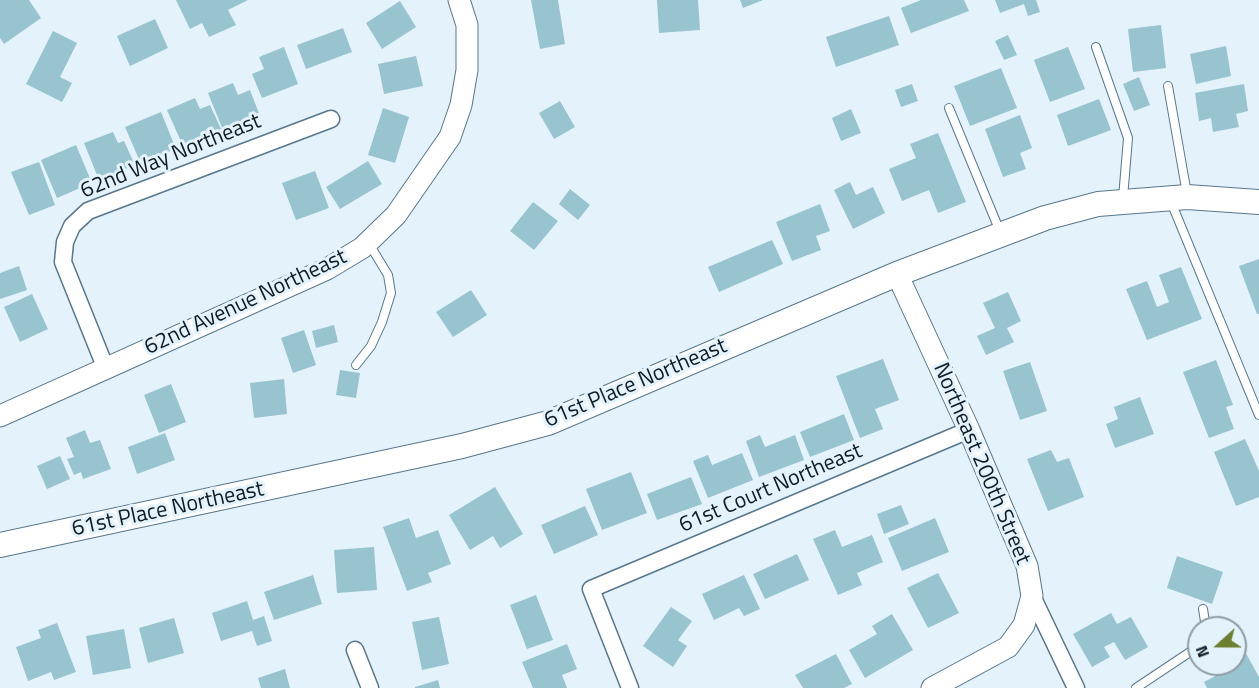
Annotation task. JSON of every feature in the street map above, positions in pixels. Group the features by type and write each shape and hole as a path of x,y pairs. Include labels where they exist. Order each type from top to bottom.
{"main road":[{"name":"61st Place Northeast","path":"0,545 462,447 548,423 897,274 1045,218 1098,204 1123,202 1179,198 1259,202"}],"street":[{"name":"62nd Avenue Northeast","path":"0,416 327,269 368,242 396,215 450,137 461,105 466,70 467,25 459,0"},
{"name":"62nd Way Northeast","path":"106,369 63,262 65,242 72,226 88,211 331,119"},
{"name":"Northeast 200th Street","path":"897,274 969,430 1027,566 1032,596 1076,688"},
{"name":"61st Court Northeast","path":"630,688 591,589 969,430"},
{"path":"932,688 1008,647 1024,625 1032,596"},
{"path":"355,650 370,688"}],"lane":[{"path":"1096,47 1128,138 1123,202"},
{"path":"1168,86 1179,198 1259,414"},
{"path":"950,108 1001,234"},
{"path":"356,365 371,346 382,322 391,293 388,275 368,242"},
{"path":"1203,609 1204,616"},
{"path":"1136,688 1187,654"}],"building":[{"path":"0,0 29,0 41,18 4,44 0,38"},
{"path":"176,0 248,0 228,10 236,25 209,37 202,23 190,29"},
{"path":"531,0 558,0 565,44 540,49"},
{"path":"657,0 698,0 700,30 659,33"},
{"path":"740,0 763,0 743,8"},
{"path":"921,0 964,0 969,11 911,33 901,8"},
{"path":"995,0 1036,0 1040,12 1028,16 1024,4 1000,13"},
{"path":"400,1 416,27 382,49 366,23"},
{"path":"889,16 899,45 836,67 826,37"},
{"path":"155,19 168,48 130,66 117,36"},
{"path":"1161,25 1166,68 1133,72 1128,29"},
{"path":"343,28 352,52 306,69 297,45"},
{"path":"53,31 77,43 60,77 72,83 62,102 26,84"},
{"path":"1008,35 1017,55 1004,60 995,41"},
{"path":"1226,46 1231,76 1196,84 1190,54"},
{"path":"284,47 298,84 262,98 252,74 264,69 259,57"},
{"path":"1068,47 1085,89 1050,102 1034,60"},
{"path":"416,56 423,86 384,94 378,64"},
{"path":"1001,68 1017,108 970,126 954,86"},
{"path":"1139,77 1150,105 1134,111 1123,84"},
{"path":"233,83 238,95 250,90 260,116 223,130 208,93"},
{"path":"912,84 918,101 901,107 895,90"},
{"path":"1244,84 1248,111 1236,114 1239,127 1213,132 1211,118 1199,121 1195,93"},
{"path":"195,98 200,109 210,105 221,129 183,146 167,110"},
{"path":"1099,99 1111,130 1068,146 1057,115"},
{"path":"560,101 575,127 554,139 539,113"},
{"path":"383,108 409,117 395,163 368,155"},
{"path":"851,109 861,133 841,141 832,118"},
{"path":"161,112 176,149 141,164 125,127"},
{"path":"1020,115 1032,148 1020,153 1026,169 1003,177 985,129"},
{"path":"113,132 118,143 124,141 135,165 99,180 84,143"},
{"path":"938,133 966,202 938,213 929,190 902,201 889,169 916,158 910,144"},
{"path":"76,145 92,183 57,198 41,160"},
{"path":"368,161 382,184 340,209 326,187"},
{"path":"39,162 55,205 29,215 11,172"},
{"path":"315,171 329,208 296,220 282,183"},
{"path":"850,182 856,195 873,187 885,213 853,229 834,190"},
{"path":"570,189 590,205 578,220 559,204"},
{"path":"533,202 558,221 534,250 510,231"},
{"path":"820,204 830,231 816,236 821,250 792,261 776,222"},
{"path":"772,240 783,264 719,292 708,267"},
{"path":"1259,259 1259,314 1257,314 1239,266"},
{"path":"19,266 27,290 0,299 0,273"},
{"path":"1181,267 1202,319 1147,340 1126,289 1147,281 1157,307 1169,302 1159,275"},
{"path":"471,290 487,315 453,337 436,312"},
{"path":"1008,292 1021,321 1007,328 1014,342 986,355 977,336 995,328 983,303"},
{"path":"32,294 48,329 20,342 4,307"},
{"path":"334,325 338,342 316,348 312,331"},
{"path":"304,330 316,365 293,373 281,338"},
{"path":"883,359 899,400 875,409 883,429 860,438 836,376"},
{"path":"1216,360 1233,405 1226,407 1234,429 1209,438 1183,372"},
{"path":"1030,362 1047,411 1020,420 1003,371"},
{"path":"340,370 360,373 356,398 336,395"},
{"path":"284,379 287,414 254,418 250,383"},
{"path":"171,384 186,422 159,433 144,395"},
{"path":"1140,397 1154,434 1115,448 1106,424 1118,419 1114,407"},
{"path":"844,414 854,440 810,457 800,432"},
{"path":"85,430 90,443 100,440 111,469 83,479 81,472 74,475 67,459 74,457 66,438"},
{"path":"165,433 175,460 137,474 128,447"},
{"path":"760,435 765,447 795,435 804,460 759,477 746,441"},
{"path":"1245,439 1259,471 1259,497 1236,506 1214,452"},
{"path":"1051,450 1057,462 1069,458 1084,497 1048,511 1027,459"},
{"path":"742,453 753,480 708,498 693,461 708,455 712,465"},
{"path":"60,456 70,479 47,489 37,466"},
{"path":"631,472 647,513 602,530 586,489"},
{"path":"691,477 702,504 657,520 647,494"},
{"path":"495,487 523,534 500,548 493,536 470,550 449,515"},
{"path":"901,505 909,524 884,534 877,514"},
{"path":"585,506 598,535 554,554 541,525"},
{"path":"409,518 416,538 438,530 451,564 428,573 432,582 407,591 383,527"},
{"path":"935,518 949,552 902,571 888,538"},
{"path":"835,530 842,547 872,535 883,562 857,573 862,585 838,595 813,539"},
{"path":"374,547 377,590 337,593 334,550"},
{"path":"797,554 809,580 765,599 753,574"},
{"path":"1177,556 1223,572 1212,604 1167,588"},
{"path":"938,573 959,613 928,628 907,588"},
{"path":"313,575 322,604 274,620 264,592"},
{"path":"744,575 760,609 744,616 739,608 714,620 702,594"},
{"path":"536,595 553,640 527,649 510,605"},
{"path":"247,601 253,620 264,616 272,641 257,646 252,631 221,641 212,613"},
{"path":"671,607 692,621 678,640 687,646 673,667 643,646"},
{"path":"1111,613 1117,624 1131,617 1148,647 1125,660 1114,642 1104,647 1110,657 1092,667 1073,634"},
{"path":"892,614 913,650 865,678 849,650 877,634 872,626"},
{"path":"439,617 449,664 422,670 412,622"},
{"path":"174,618 184,653 148,663 139,628"},
{"path":"57,623 76,672 54,680 51,672 28,681 16,647 41,638 38,630"},
{"path":"124,629 131,668 93,675 86,636"},
{"path":"567,644 577,669 562,675 567,688 533,688 522,662"},
{"path":"836,654 852,684 844,688 803,688 795,675"},
{"path":"1247,655 1259,677 1259,688 1207,688 1204,682 1216,676 1247,676"},
{"path":"285,669 290,688 261,688 258,678"},
{"path":"438,680 440,688 415,688 415,687"}]}
